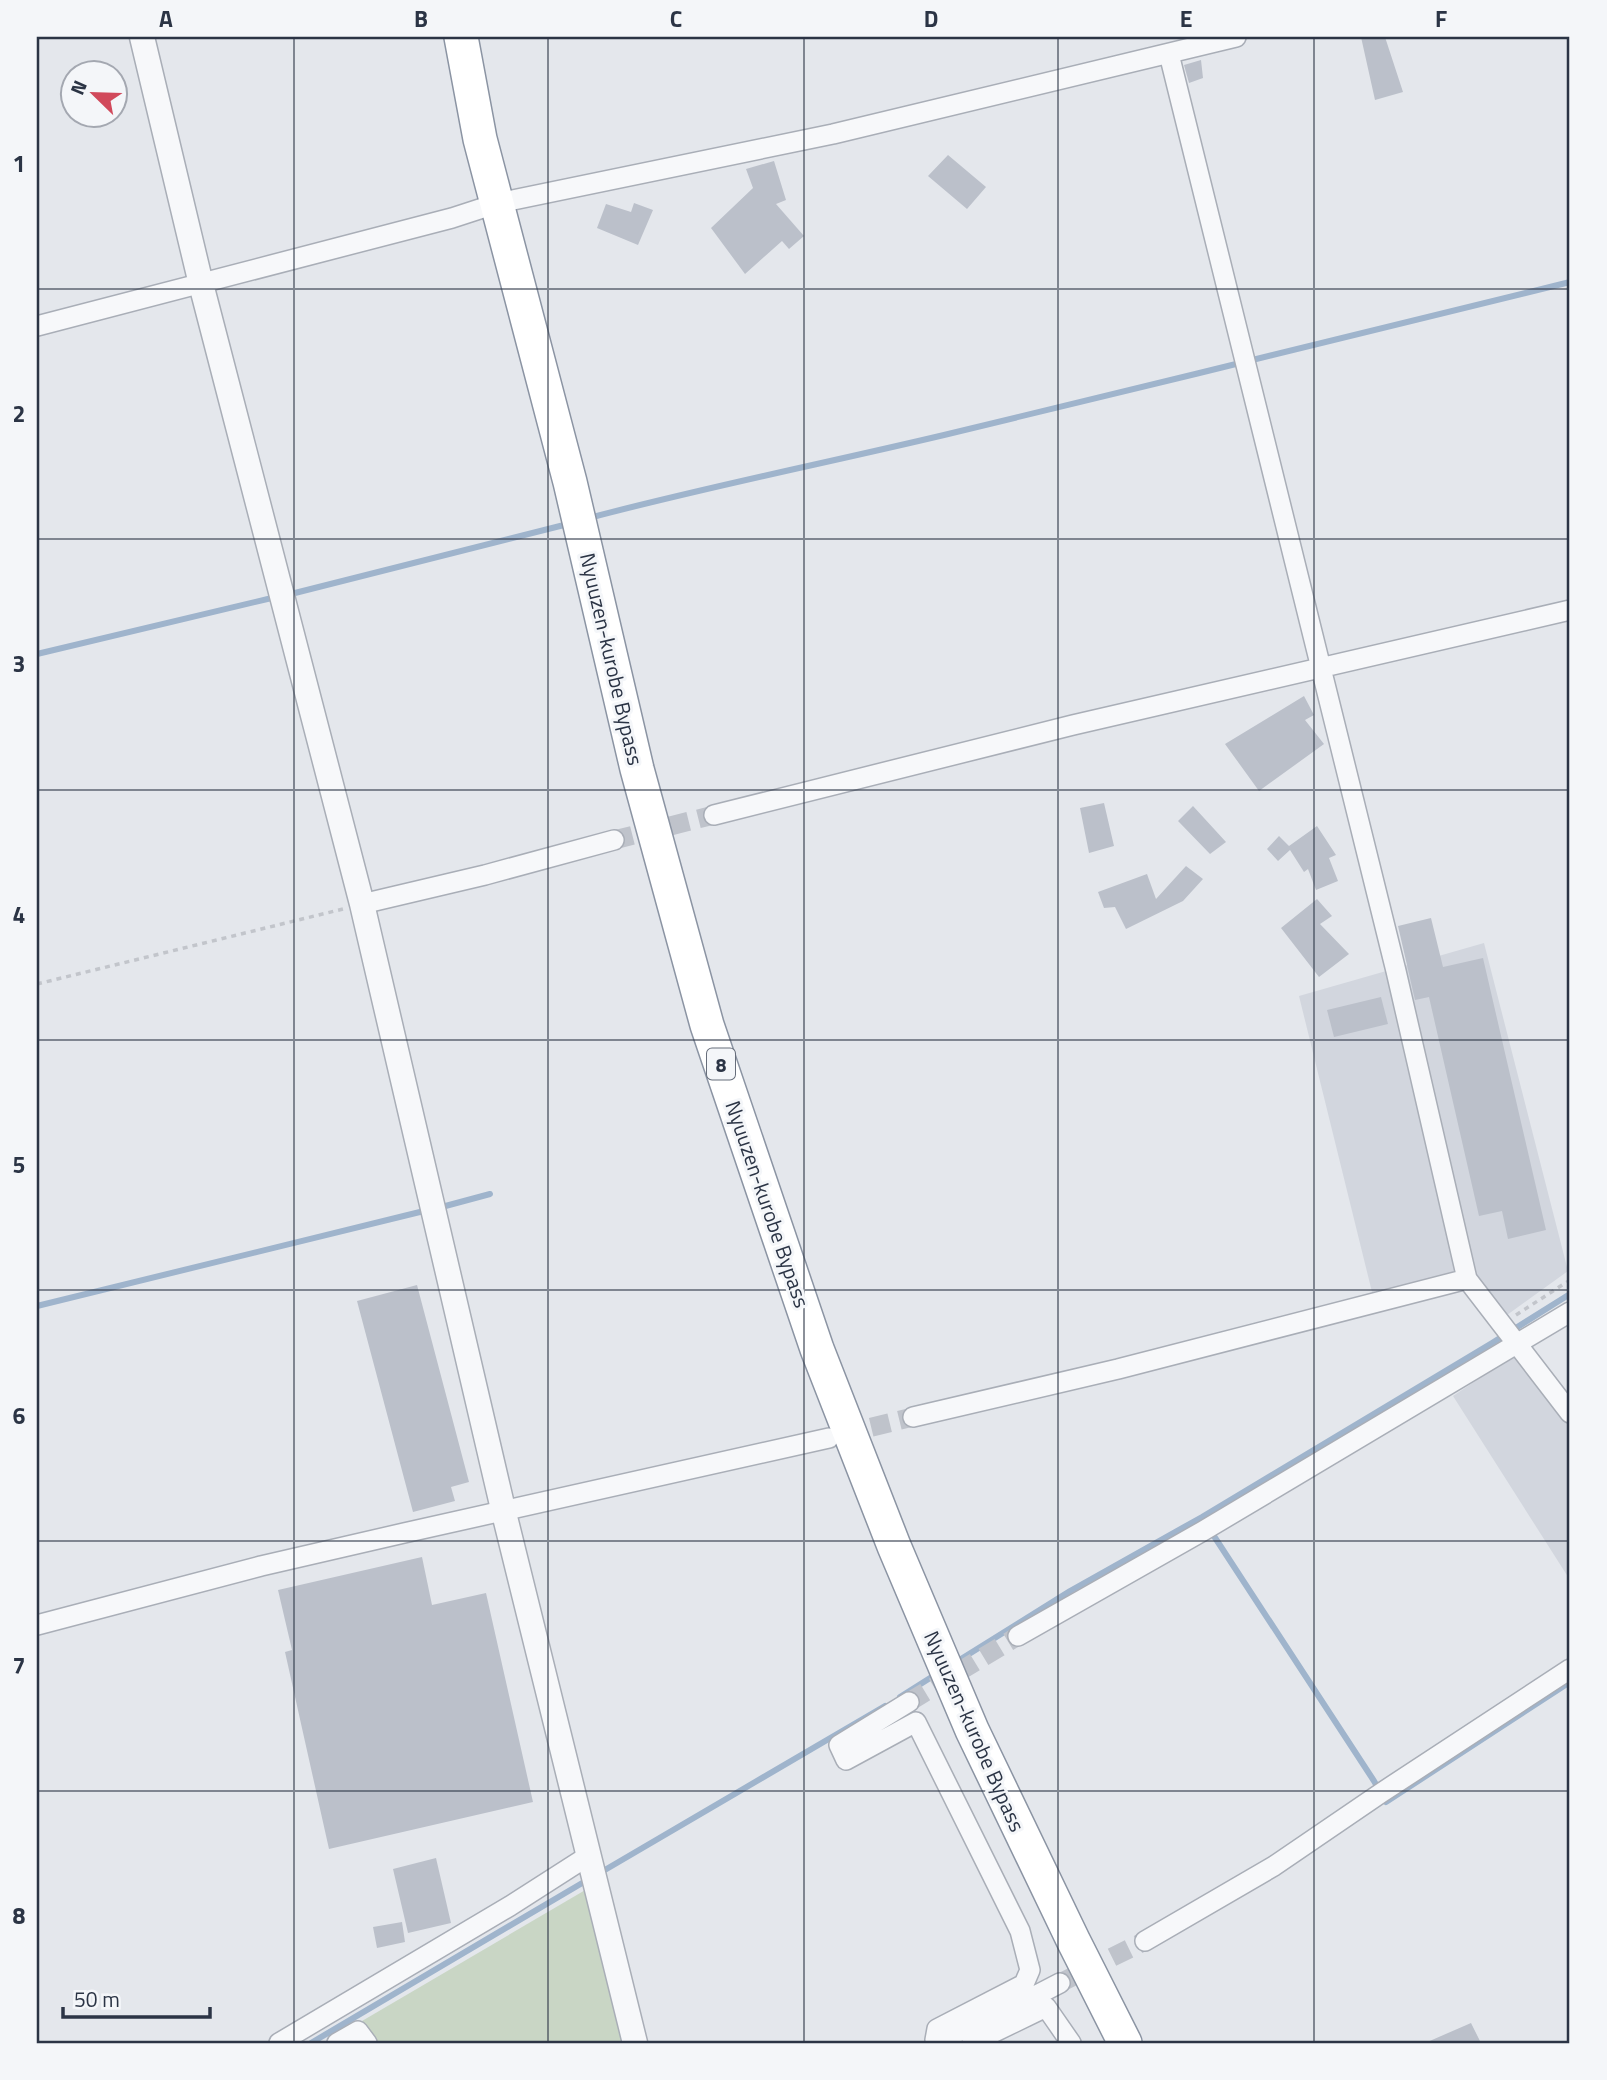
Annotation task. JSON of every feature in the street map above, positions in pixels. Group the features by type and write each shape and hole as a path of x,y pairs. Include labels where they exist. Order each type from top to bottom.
{"highway":[{"name":"Nyuuzen-kurobe Bypass","path":"461,37 480,139 570,482 640,782 707,1025 817,1349 889,1533 972,1730 1125,2043"}],"street":[{"path":"142,37 201,284 362,904 503,1510 635,2043"},
{"path":"37,326 452,218 498,202 833,134 1236,37"},
{"path":"1169,54 1396,971 1467,1279 1570,1413"},
{"path":"714,816 1073,725 1570,610"},
{"path":"362,904 485,875 614,839"},
{"path":"914,1417 1118,1369 1467,1279"},
{"path":"1018,1636 1215,1524 1570,1312"},
{"path":"37,1625 261,1566 829,1437"},
{"path":"1145,1941 1274,1866 1570,1669"},
{"path":"909,1702 839,1745 846,1760 916,1722 1020,1931 1030,1970 1024,1984 937,2029 933,2042"},
{"path":"279,2043 510,1906 588,1856"},
{"path":"933,2042 979,2025 1060,1983"},
{"path":"972,2043 1046,2007 1071,2043"},
{"path":"337,2043 358,2031 367,2043"}],"path":[{"path":"37,984 362,904"},
{"path":"1501,1324 1570,1280"}],"shaded area":[{"path":"1484,943 1568,1271 1507,1315 1473,1272 1372,1292 1299,996"},
{"path":"1516,1354 1570,1425 1570,1580 1453,1396"}],"green space":[{"path":"587,1889 625,2043 376,2043 362,2021"}],"building":[{"path":"1361,37 1385,37 1403,92 1375,100"},
{"path":"1201,60 1203,78 1189,83 1184,65"},
{"path":"948,155 986,187 967,209 928,176"},
{"path":"774,161 786,200 776,204 804,236 789,249 782,241 745,274 711,228 753,188 746,169"},
{"path":"634,203 653,210 638,245 597,228 606,204 631,212"},
{"path":"1304,696 1314,715 1305,720 1324,744 1259,791 1225,744"},
{"path":"1104,803 1114,846 1089,853 1080,808"},
{"path":"1193,806 1226,842 1210,854 1178,821"},
{"path":"1317,826 1336,855 1329,858 1338,881 1316,890 1308,869 1304,872 1290,850 1278,861 1267,849 1279,836 1289,846"},
{"path":"1186,866 1203,879 1183,901 1126,929 1115,907 1104,908 1098,892 1147,874 1156,899"},
{"path":"1317,899 1332,916 1320,924 1349,954 1319,977 1281,928"},
{"path":"1431,918 1443,967 1483,958 1546,1230 1508,1239 1502,1211 1479,1216 1429,997 1415,1000 1398,926"},
{"path":"1381,997 1388,1024 1334,1037 1327,1010"},
{"path":"417,1285 469,1482 451,1487 455,1501 413,1512 357,1301"},
{"path":"422,1557 432,1605 486,1593 533,1802 329,1849 285,1652 292,1650 278,1590"},
{"path":"436,1858 451,1923 408,1933 393,1869"},
{"path":"402,1922 405,1942 377,1948 373,1927"},
{"path":"1471,2023 1481,2043 1425,2043"}],"waterway":[{"path":"589,518 1022,416 1570,282"},
{"path":"287,595 568,524"},
{"path":"37,654 276,597"},
{"path":"438,1208 490,1194"},
{"path":"37,1306 428,1210"},
{"path":"953,1664 1070,1591 1202,1517 1570,1294"},
{"path":"1210,1530 1386,1802 1570,1682"},
{"path":"900,1697 938,1673"},
{"path":"598,1874 885,1706"},
{"path":"311,2043 589,1879"}],"tunnel":[{"path":"614,840 714,815"},
{"path":"843,1434 913,1417"},
{"path":"909,1702 1018,1636"},
{"path":"1060,1983 1145,1941"}]}
